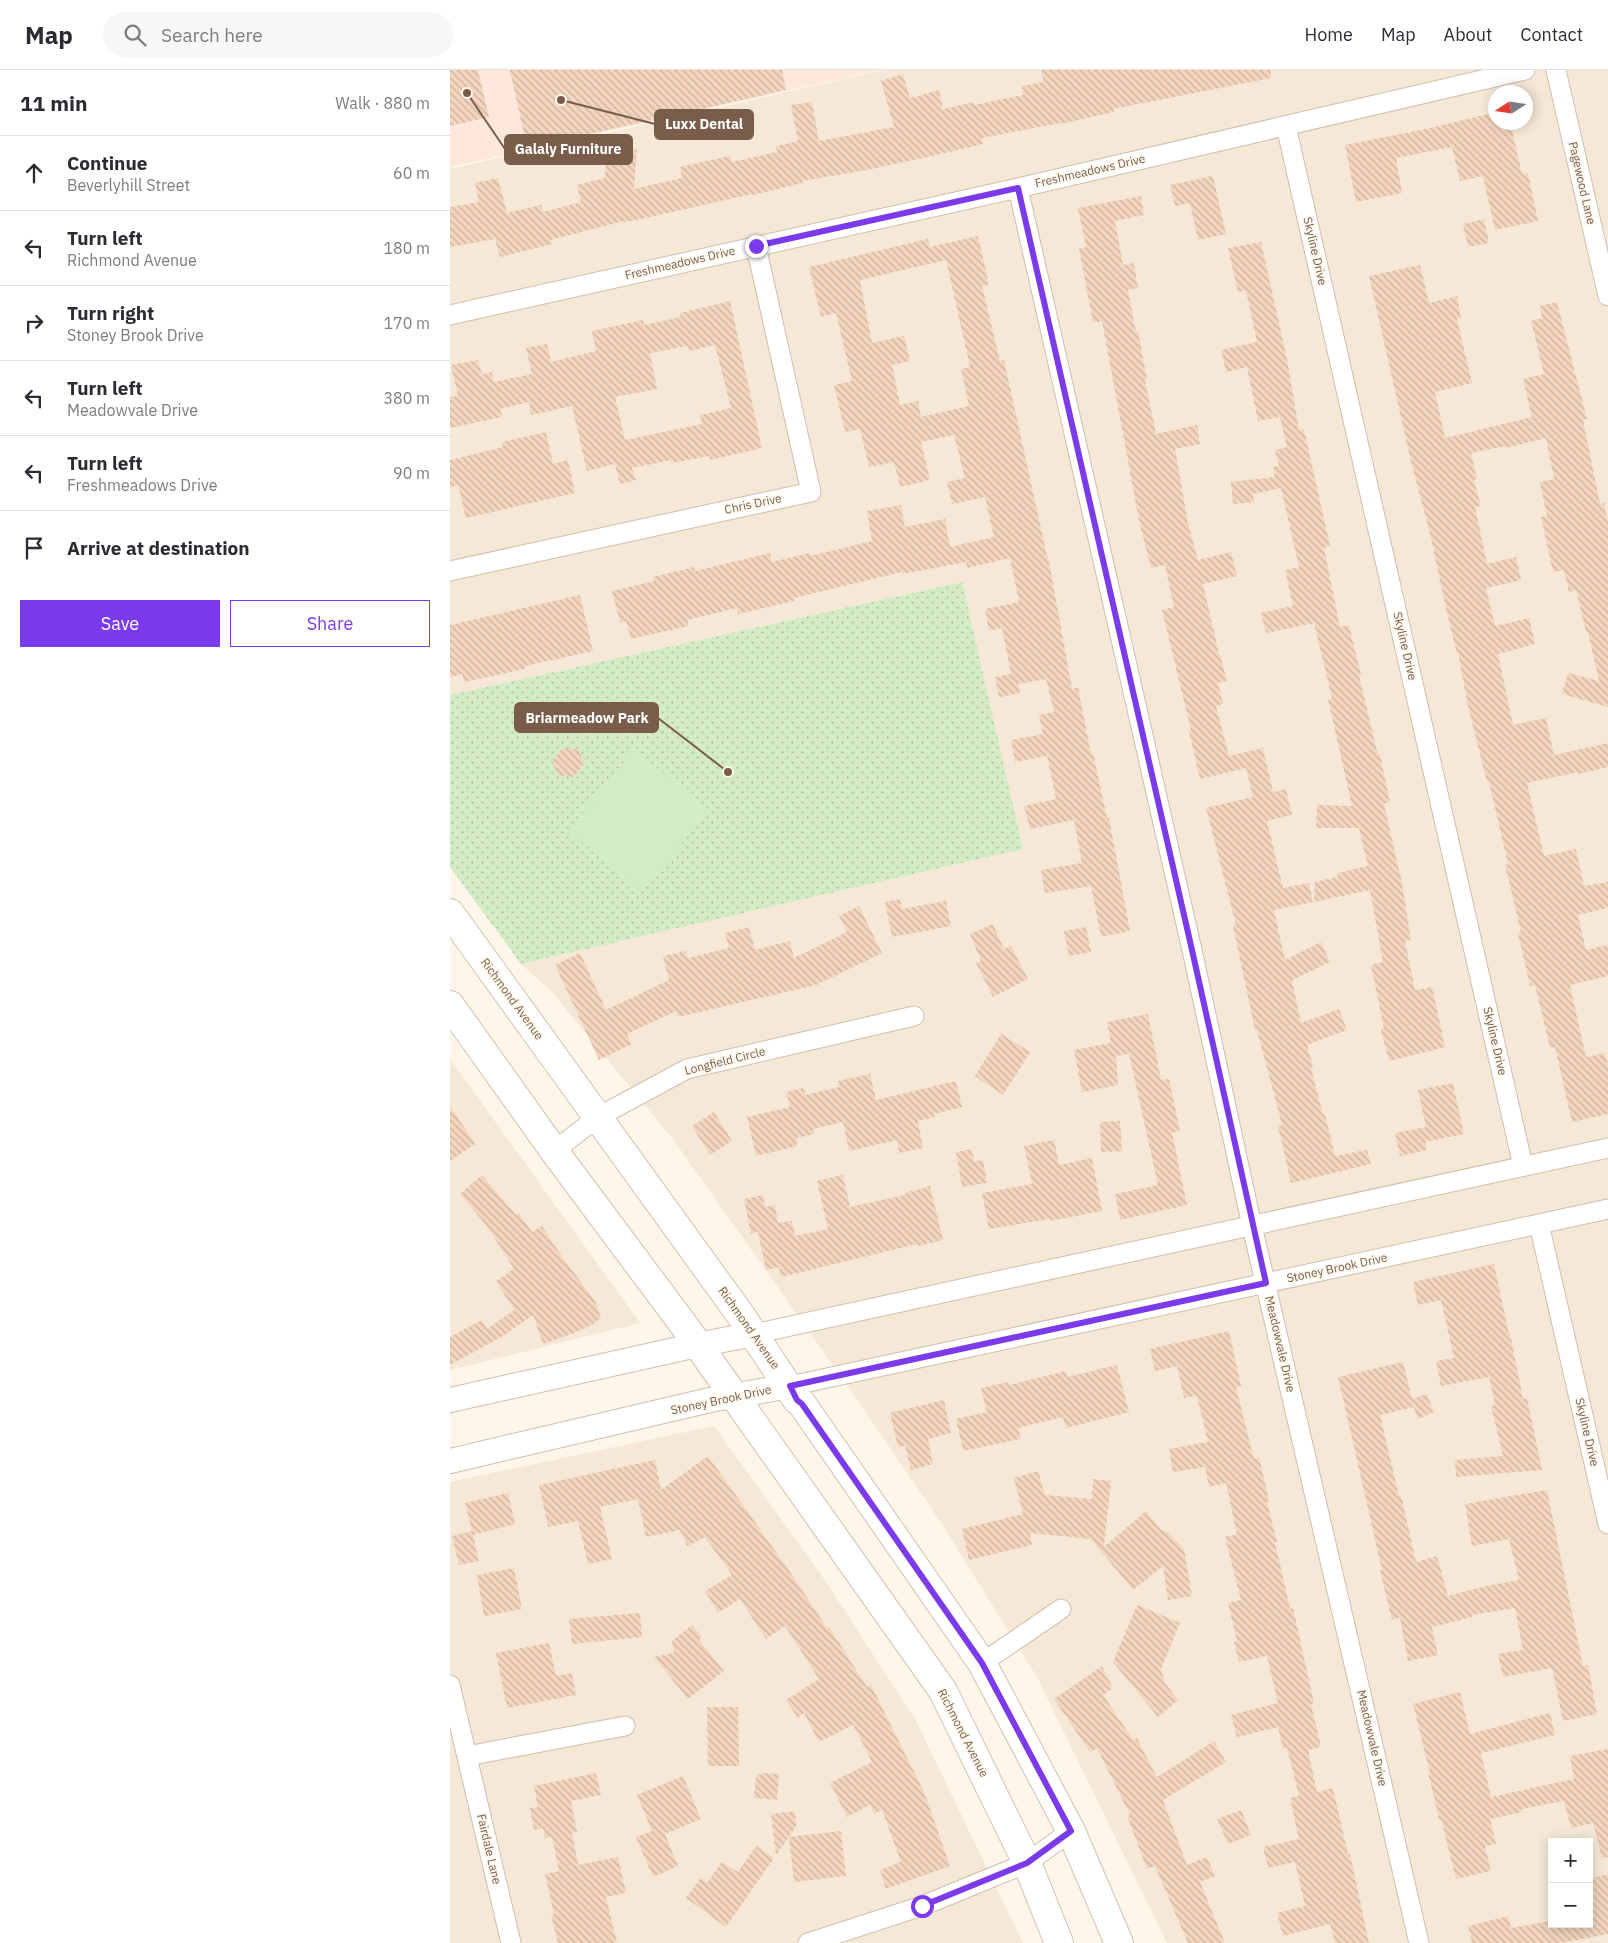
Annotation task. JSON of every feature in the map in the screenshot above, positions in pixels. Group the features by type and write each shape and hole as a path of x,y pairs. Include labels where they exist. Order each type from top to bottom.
{"main road":[{"name":"Richmond Avenue","path":"450,913 754,1334 790,1386 797,1400 802,1404 982,1663 1071,1831 1119,1943"},
{"name":"Richmond Avenue","path":"450,1005 943,1691 1027,1863 1059,1943"}],"street":[{"name":"Freshmeadows Drive","path":"450,316 1018,188 1525,70"},
{"name":"Pagewood Lane","path":"1556,70 1608,296"},
{"name":"Skyline Drive","path":"1286,126 1523,1166"},
{"name":"Meadowvale Drive","path":"1018,188 1192,950 1252,1226 1419,1943"},
{"name":"Chris Drive","path":"450,571 811,492 756,246"},
{"name":"Longfield Circle","path":"554,1151 598,1118 687,1069 914,1016"},
{"path":"450,1400 1608,1148"},
{"name":"Stoney Brook Drive","path":"450,1461 732,1396 790,1386 1608,1209"},
{"name":"Skyline Drive","path":"1539,1224 1608,1524"},
{"path":"982,1663 1061,1609"},
{"name":"Fairdale Lane","path":"450,1685 511,1943"},
{"path":"467,1756 626,1726"},
{"path":"808,1943 922,1906 1027,1863 1071,1831"}],"shaded area":[{"path":"450,70 879,70 450,167"},
{"path":"883,70 1608,70 1608,1943 1167,1943 1037,1677 940,1521 854,1395 675,1142 553,993 521,964 1022,849 962,582 450,695 450,169"},
{"path":"450,1059 640,1323 450,1370"},
{"path":"714,1426 824,1579 915,1719 1023,1943 450,1943 450,1482"}],"green space":[{"path":"962,582 1023,849 521,964 450,867 450,695"},
{"path":"634,749 709,810 642,892 568,831"}],"building":[{"path":"450,70 478,70 489,117 450,126"},
{"path":"510,70 782,70 786,90 527,148"},
{"path":"1042,70 1271,70 1271,78 1113,109 1114,112 1060,124 982,138 983,144 936,155 872,169 802,181 803,183 753,195 624,221 550,240 552,244 500,257 495,239 450,247 450,207 479,202 475,183 498,178 507,213 541,205 543,212 581,202 577,185 605,178 607,147 637,150 634,189 682,178 680,167 730,156 732,162 777,152 776,146 798,141 791,105 812,102 819,141 894,127 881,81 903,74 910,98 939,90 943,109 974,102 974,105 1023,95 1022,86 1043,82"},
{"path":"1488,114 1488,130 1512,130 1522,174 1528,173 1538,221 1495,230 1483,176 1460,181 1452,147 1396,158 1402,193 1356,202 1345,145 1431,128"},
{"path":"1213,176 1226,234 1198,240 1190,203 1175,206 1170,185"},
{"path":"1141,196 1144,215 1115,221 1123,265 1134,263 1138,288 1128,290 1136,332 1138,331 1147,380 1145,380 1156,434 1197,425 1200,444 1175,449 1188,523 1198,560 1231,552 1237,576 1203,584 1227,681 1218,683 1223,704 1216,706 1229,756 1263,748 1273,792 1286,789 1292,815 1267,821 1283,888 1309,883 1313,902 1274,910 1285,960 1321,942 1330,962 1292,980 1301,1023 1339,1009 1347,1030 1307,1045 1313,1067 1311,1068 1335,1156 1367,1150 1371,1164 1291,1183 1278,1126 1282,1125 1257,1030 1255,1030 1233,926 1236,925 1206,808 1253,797 1246,768 1200,779 1189,731 1191,730 1162,610 1174,607 1165,565 1151,568 1139,520 1102,321 1093,323 1079,248 1086,247 1078,208"},
{"path":"1484,219 1489,243 1468,247 1463,224"},
{"path":"978,236 989,285 982,286 1000,361 1004,360 1048,556 1072,689 1078,687 1091,754 1093,753 1107,818 1109,818 1130,931 1101,937 1091,886 1045,893 1041,870 1082,863 1074,820 1030,829 1024,806 1056,799 1047,756 1015,762 1011,740 1043,734 1039,715 1054,712 1046,679 1018,684 1020,693 999,697 995,677 1011,674 1002,628 989,631 985,609 1019,602 1010,558 967,568 966,562 902,574 902,572 794,598 794,601 738,614 737,608 687,620 689,626 631,639 626,621 620,623 612,591 654,581 653,577 694,567 695,571 770,553 772,562 810,553 810,556 872,541 867,511 901,505 905,527 945,519 950,547 994,537 985,497 952,504 947,482 965,478 954,435 921,442 930,480 900,487 894,462 869,467 860,429 845,432 834,385 852,381 836,313 821,317 809,267 928,239 930,247","holes":["946,260 970,367 961,369 969,406 921,417 918,401 900,405 892,365 910,361 904,336 872,343 860,280"]},
{"path":"1261,242 1287,359 1299,430 1304,429 1330,546 1324,548 1340,627 1349,625 1361,675 1359,676 1378,755 1380,755 1390,802 1384,804 1402,883 1411,940 1405,941 1415,990 1432,987 1445,1047 1389,1061 1381,1030 1384,1029 1371,965 1383,962 1370,890 1314,902 1315,882 1338,877 1337,873 1368,866 1359,828 1316,828 1317,805 1352,806 1328,699 1332,698 1314,623 1266,633 1261,613 1293,606 1285,570 1299,567 1281,488 1253,494 1254,502 1233,504 1231,482 1275,477 1273,467 1279,466 1275,450 1287,447 1280,417 1258,421 1247,367 1226,372 1221,350 1257,342 1246,290 1238,292 1228,248"},
{"path":"1420,265 1429,303 1457,296 1461,318 1457,319 1472,383 1435,392 1445,438 1532,417 1523,379 1544,374 1531,321 1542,318 1540,306 1557,302 1587,419 1583,420 1600,504 1604,503 1608,521 1608,707 1562,694 1568,673 1599,681 1576,590 1569,592 1564,570 1553,572 1541,517 1547,516 1540,482 1554,479 1546,438 1505,448 1505,446 1471,453 1477,479 1474,480 1481,506 1475,507 1487,564 1516,557 1521,580 1486,588 1495,626 1529,618 1535,644 1498,654 1513,725 1546,718 1554,755 1608,743 1608,767 1527,783 1544,856 1576,849 1584,886 1608,882 1608,908 1578,915 1586,950 1608,945 1608,976 1570,985 1586,1057 1605,1053 1608,1066 1608,1114 1572,1122 1555,1047 1550,1048 1535,985 1530,986 1518,933 1521,932 1505,865 1508,864 1489,782 1487,782 1468,706 1458,653 1410,457 1369,276"},
{"path":"730,301 762,448 710,460 709,456 672,463 671,460 632,468 636,480 620,484 615,464 587,471 572,406 531,415 529,402 500,409 502,417 450,428 450,397 458,396 451,365 478,360 482,374 492,372 494,382 532,374 526,348 547,344 551,362 596,351 592,331 643,320 644,325 681,317 680,313","holes":["715,345 731,408 700,415 702,424 625,440 615,397 657,389 650,353 688,346 689,351"]},
{"path":"546,432 553,464 568,460 575,493 466,518 458,485 450,487 450,460 503,447 502,442"},
{"path":"580,595 593,651 525,666 525,669 464,682 462,674 450,677 450,625"},
{"path":"563,748 579,750 584,764 574,777 558,775 552,761"},
{"path":"900,899 902,909 946,901 951,926 892,937 885,902"},
{"path":"859,906 882,953 816,985 678,1017 676,1011 627,1034 632,1044 599,1060 555,965 580,953 606,1010 669,980 663,956 686,951 688,958 729,948 725,933 749,927 755,950 790,941 794,958 847,932 839,916"},
{"path":"993,924 1004,949 1011,946 1028,979 993,997 976,963 981,961 970,934"},
{"path":"1086,927 1091,952 1069,956 1064,931"},
{"path":"1148,1014 1161,1080 1169,1079 1180,1131 1172,1133 1187,1205 1120,1220 1115,1194 1158,1185 1129,1054 1116,1056 1118,1085 1082,1092 1074,1050 1111,1043 1107,1022"},
{"path":"1001,1034 1030,1052 1003,1095 975,1076"},
{"path":"870,1074 876,1100 956,1081 962,1107 934,1114 935,1117 918,1121 923,1148 899,1153 897,1140 849,1151 843,1122 813,1129 814,1134 796,1138 797,1146 756,1156 747,1117 790,1107 786,1092 804,1088 805,1095 839,1087 838,1081"},
{"path":"1453,1083 1464,1134 1425,1142 1427,1150 1400,1156 1395,1133 1426,1127 1418,1090"},
{"path":"450,1106 475,1144 450,1161"},
{"path":"714,1112 732,1141 710,1155 692,1126"},
{"path":"1120,1121 1122,1151 1101,1152 1100,1122"},
{"path":"1054,1140 1059,1165 1092,1158 1102,1211 1050,1221 1049,1219 989,1229 982,1193 1032,1184 1024,1146"},
{"path":"972,1149 974,1162 983,1160 987,1183 962,1187 956,1152"},
{"path":"482,1175 516,1215 519,1213 532,1232 542,1226 595,1301 601,1318 592,1325 543,1344 533,1315 503,1336 450,1365 450,1337 482,1320 487,1329 514,1310 496,1281 514,1269 487,1226 460,1194"},
{"path":"843,1175 850,1207 905,1195 905,1193 930,1186 943,1240 918,1246 917,1244 781,1277 779,1267 766,1270 758,1232 751,1234 744,1199 763,1195 765,1207 775,1205 778,1223 792,1221 795,1236 828,1229 817,1181"},
{"path":"1494,1264 1523,1399 1527,1398 1542,1470 1456,1477 1455,1460 1503,1456 1491,1406 1495,1405 1489,1377 1441,1386 1436,1361 1454,1358 1441,1300 1418,1305 1413,1282"},
{"path":"1229,1331 1241,1386 1236,1387 1254,1459 1259,1457 1277,1542 1275,1543 1290,1609 1293,1608 1314,1703 1311,1704 1321,1747 1308,1750 1317,1792 1333,1788 1348,1854 1350,1854 1369,1943 1335,1943 1330,1924 1283,1936 1277,1913 1305,1906 1295,1862 1268,1868 1263,1847 1299,1839 1290,1798 1299,1796 1287,1748 1283,1749 1278,1727 1237,1737 1231,1715 1278,1703 1267,1656 1239,1662 1234,1642 1237,1641 1228,1603 1241,1600 1225,1537 1237,1534 1226,1483 1209,1487 1205,1467 1173,1472 1169,1449 1208,1442 1197,1396 1184,1398 1177,1366 1155,1371 1150,1349"},
{"path":"1403,1362 1412,1399 1427,1394 1434,1412 1418,1419 1414,1407 1380,1415 1416,1562 1437,1556 1448,1596 1519,1580 1509,1539 1472,1546 1465,1504 1547,1490 1583,1666 1588,1665 1597,1714 1563,1721 1552,1668 1503,1677 1498,1654 1523,1650 1515,1608 1472,1615 1472,1617 1432,1627 1438,1655 1408,1661 1400,1618 1392,1620 1338,1377"},
{"path":"1117,1365 1129,1412 1066,1428 1063,1417 1018,1428 1021,1439 963,1451 956,1419 987,1412 981,1388 1008,1382 1009,1385 1066,1371 1067,1377"},
{"path":"944,1400 951,1433 928,1439 933,1464 911,1470 905,1446 898,1447 890,1413"},
{"path":"708,1456 827,1628 829,1627 867,1687 871,1685 924,1792 950,1866 886,1889 880,1870 901,1862 882,1810 874,1814 870,1805 847,1817 830,1783 872,1762 853,1725 819,1742 804,1713 798,1718 786,1700 819,1679 785,1626 766,1639 740,1599 718,1613 705,1591 732,1575 705,1537 687,1546 680,1530 646,1537 638,1499 600,1507 612,1559 588,1564 578,1521 548,1527 539,1485 655,1460 661,1490"},
{"path":"1038,1471 1045,1495 1092,1499 1093,1479 1111,1481 1104,1547 1146,1511 1161,1530 1168,1532 1184,1549 1192,1596 1168,1600 1163,1566 1133,1590 1091,1539 1030,1533 1032,1545 969,1560 962,1529 1023,1514 1014,1478"},
{"path":"508,1493 515,1524 473,1535 479,1561 459,1565 452,1536 472,1531 465,1503"},
{"path":"514,1568 522,1609 484,1616 477,1575"},
{"path":"1137,1605 1180,1623 1161,1669 1165,1683 1178,1700 1158,1717 1113,1662"},
{"path":"640,1613 642,1637 572,1644 569,1619"},
{"path":"692,1625 702,1637 699,1640 724,1671 688,1699 654,1657 674,1653 672,1641"},
{"path":"549,1643 556,1676 572,1673 576,1695 507,1708 496,1653"},
{"path":"1102,1666 1113,1688 1103,1695 1133,1740 1137,1738 1157,1777 1214,1741 1226,1762 1163,1800 1187,1865 1207,1857 1215,1876 1200,1882 1225,1943 1188,1943 1155,1866 1147,1869 1127,1816 1130,1815 1097,1748 1090,1752 1054,1699"},
{"path":"1460,1692 1470,1734 1550,1713 1555,1735 1481,1753 1491,1797 1574,1779 1570,1756 1608,1749 1608,1857 1602,1858 1593,1823 1571,1828 1564,1801 1521,1809 1522,1812 1490,1819 1496,1844 1485,1846 1491,1871 1456,1879 1441,1819 1439,1819 1413,1704"},
{"path":"707,1707 738,1707 739,1766 708,1766"},
{"path":"596,1773 601,1795 571,1801 577,1832 572,1833 578,1865 618,1857 626,1893 606,1897 617,1943 558,1943 551,1915 554,1914 545,1874 559,1871 552,1837 545,1838 543,1828 534,1830 530,1808 538,1807 534,1786"},
{"path":"763,1773 779,1774 777,1800 754,1798 756,1776"},
{"path":"683,1776 701,1819 665,1834 678,1866 653,1877 636,1837 652,1831 637,1795"},
{"path":"1241,1810 1251,1835 1228,1844 1217,1819"},
{"path":"795,1811 796,1826 776,1855 771,1814"},
{"path":"841,1831 846,1876 794,1882 789,1837"},
{"path":"756,1846 774,1858 726,1927 686,1898 701,1878 707,1883 722,1862 738,1872"},
{"path":"1608,1874 1608,1934 1561,1943 1472,1943 1468,1926 1508,1916 1511,1928 1548,1921 1548,1928 1593,1928 1593,1878"}],"place":[{"name":"Galaly Furniture","path":"467,93"},
{"name":"Luxx Dental","path":"561,100"},
{"name":"Briarmeadow Park","path":"728,772"}],"route":[{"path":"756,246 1018,188 1266,1283 790,1386 797,1400 802,1404 982,1663 1071,1831 1027,1863 922,1906"}]}
